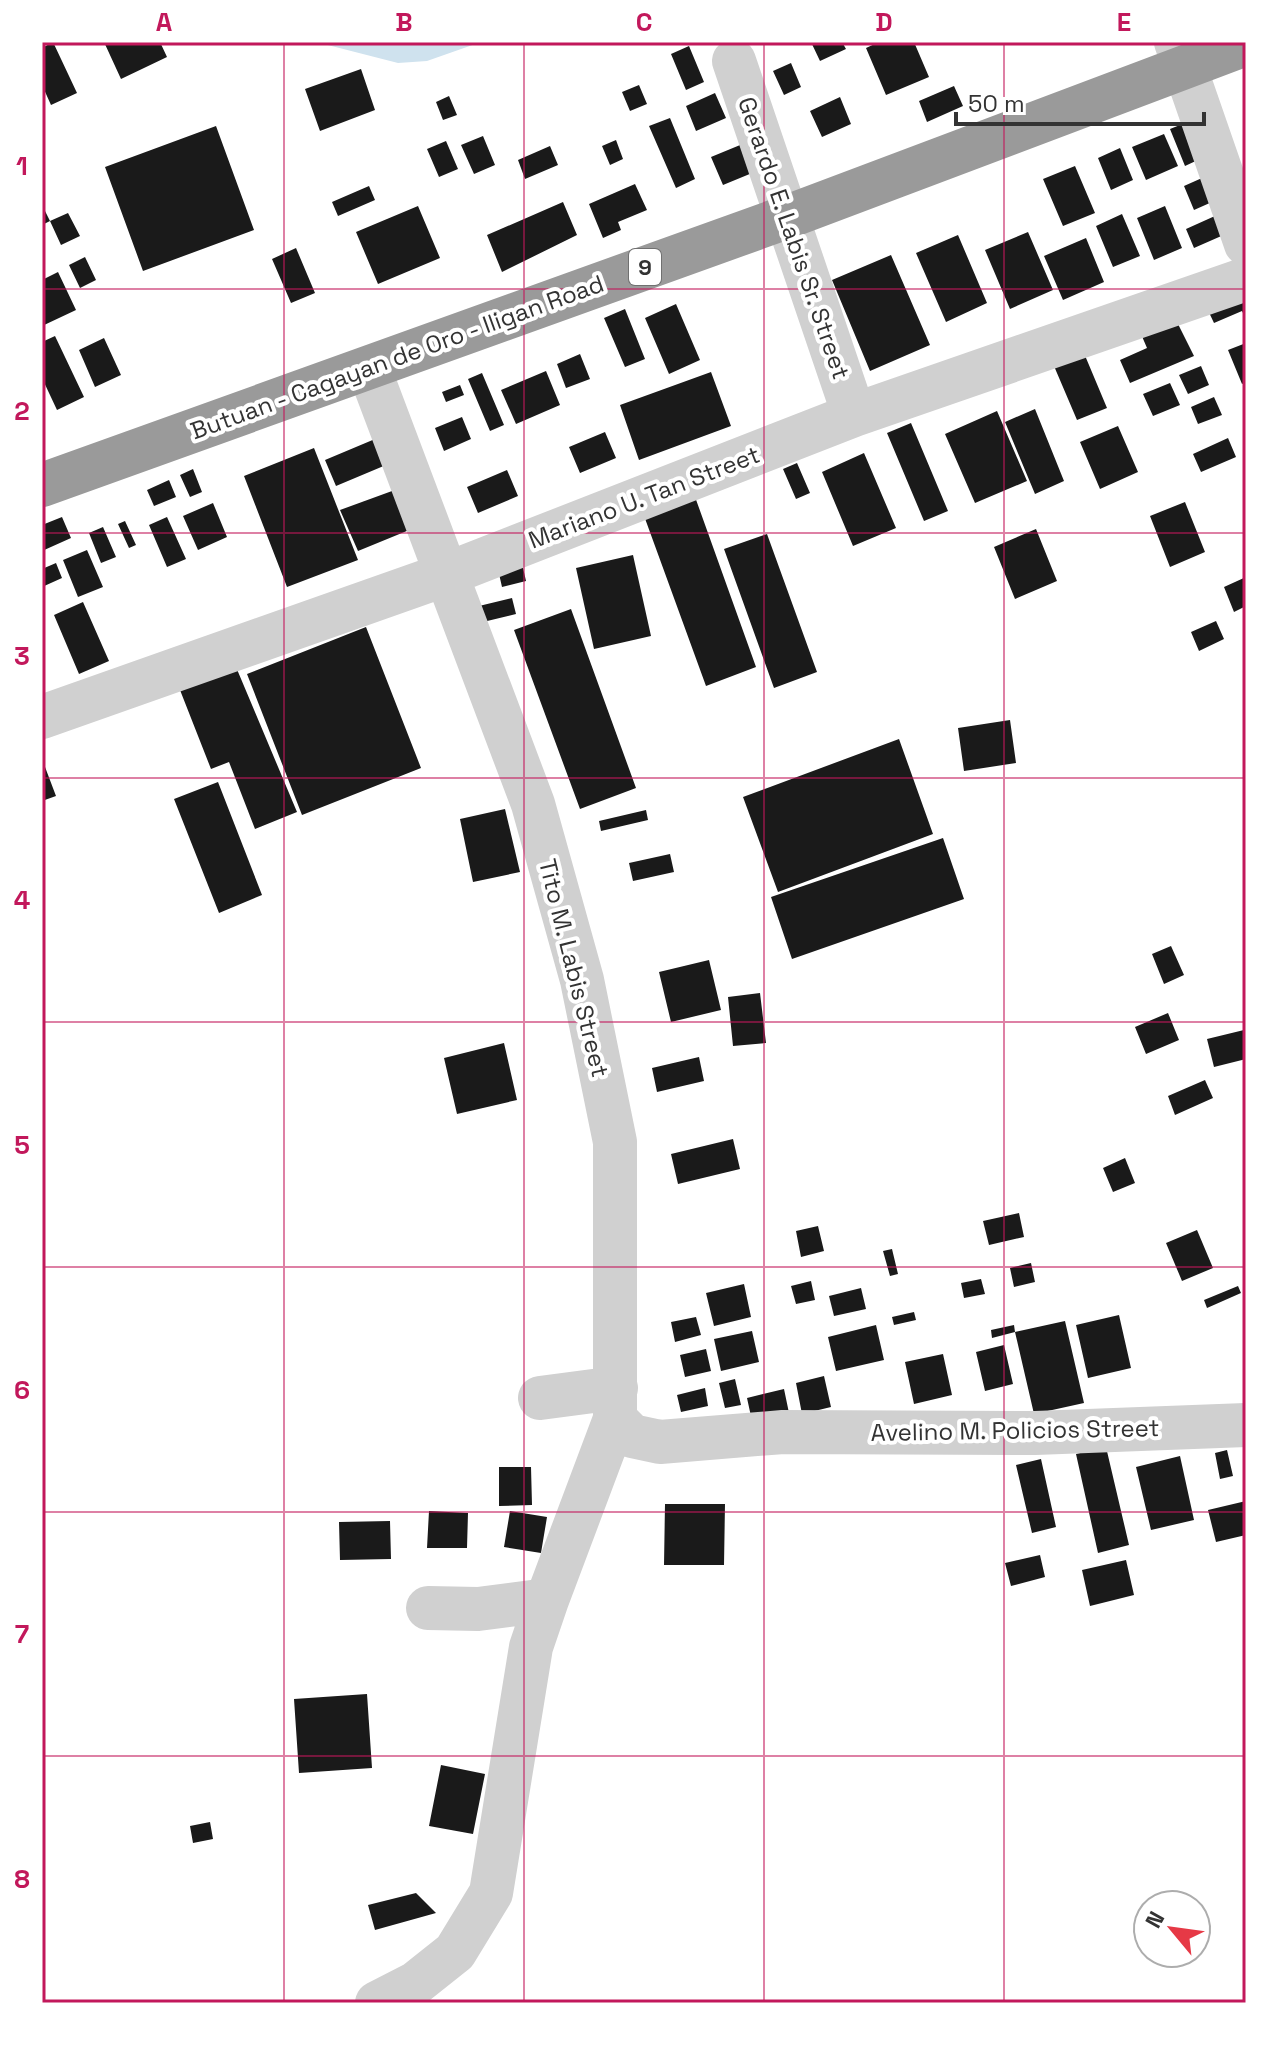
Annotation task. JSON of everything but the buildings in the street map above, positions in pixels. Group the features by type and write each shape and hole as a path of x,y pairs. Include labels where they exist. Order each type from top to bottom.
{"highway":[{"name":"Butuan - Cagayan de Oro - Iligan Road","path":"42,485 787,217 1180,55 1246,44"}],"street":[{"path":"1180,55 1246,244"},
{"name":"Gerardo E. Labis Sr. Street","path":"734,61 854,415"},
{"name":"Mariano U. Tan Street","path":"42,717 447,574 854,415 1246,279"},
{"name":"Tito M. Labis Street","path":"369,369 533,804 582,980 615,1142 616,1404"},
{"path":"377,2003 416,1983 455,1952 491,1893 531,1647 616,1404 540,1398"},
{"name":"Avelino M. Policios Street","path":"616,1404 622,1430 632,1436 660,1442 783,1432 1035,1433 1246,1425"},
{"path":"428,1608 478,1609 547,1600"}],"water":[{"path":"316,42 481,42 427,61 398,63"}]}
